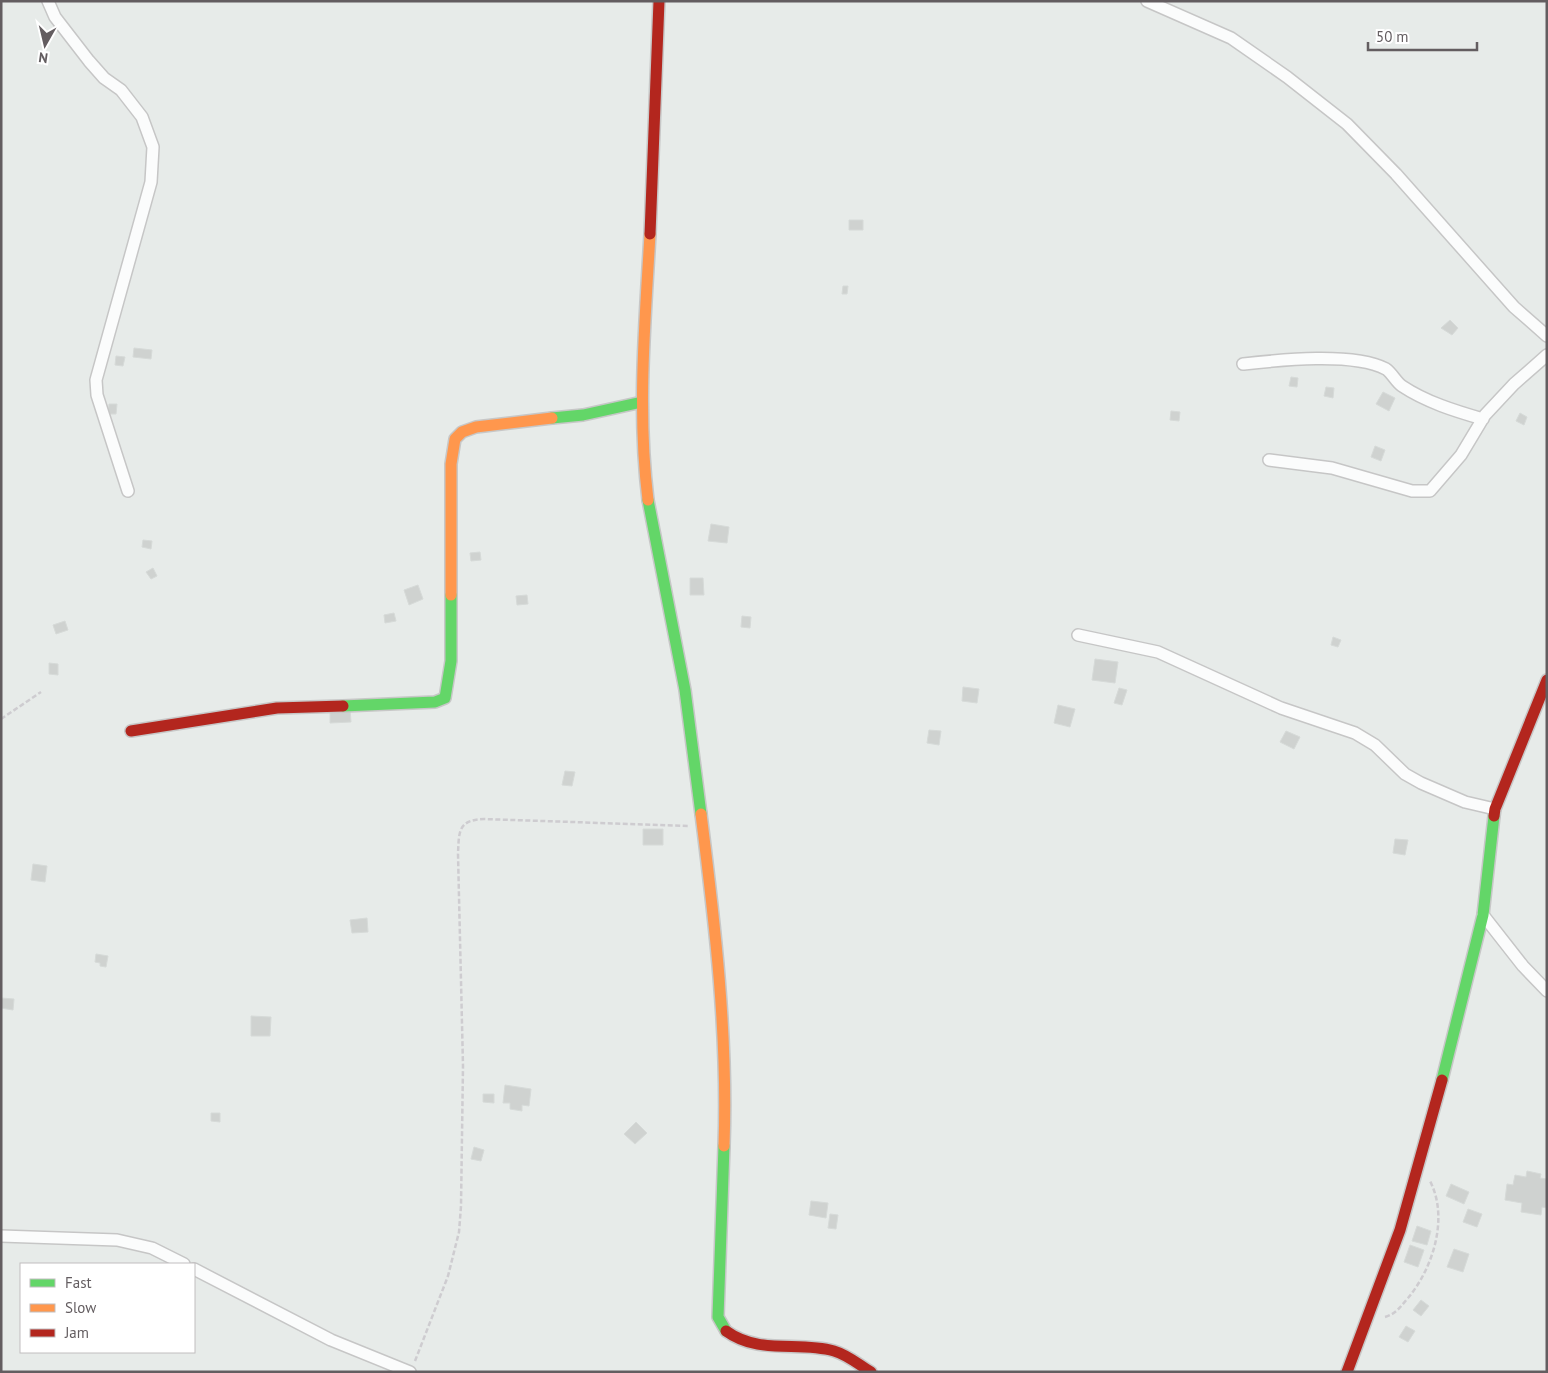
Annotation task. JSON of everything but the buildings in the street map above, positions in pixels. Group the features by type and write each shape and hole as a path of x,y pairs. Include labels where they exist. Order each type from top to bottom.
{"street":[{"path":"48,1 55,17 89,62 104,78 121,90 142,117 153,147 151,182 96,380 96,396 128,492"},
{"path":"658,1 651,224 642,402 642,449 648,498 686,690 717,936 725,1111 718,1317 728,1334 737,1340 751,1345 806,1347 836,1352 871,1372"},
{"path":"1147,1 1231,38 1287,77 1347,124 1396,174 1514,308 1547,336"},
{"path":"1269,460 1332,468 1412,492 1430,490 1461,455 1483,419 1514,384 1547,355"},
{"path":"1243,364 1283,360 1357,361 1387,370 1400,385 1426,399 1483,419"},
{"path":"131,731 277,708 436,702 445,698 451,661 450,464 455,436 462,430 476,426 583,416 642,402"},
{"path":"1078,635 1158,652 1282,708 1355,734 1375,745 1405,774 1465,802 1495,809"},
{"path":"1347,1372 1400,1230 1435,1110 1483,915 1495,809 1547,680"},
{"path":"1483,915 1522,966 1547,991"},
{"path":"1,1236 117,1240 152,1248 182,1263"},
{"path":"195,1270 331,1340 412,1367"}],"path":[{"path":"1,719 41,692"},
{"path":"412,1367 450,1270 459,1232 462,1206 463,1066 458,854 462,827 467,822 484,819 703,826"},
{"path":"1367,1321 1393,1315 1420,1283 1437,1240 1438,1209 1431,1183 1418,1163"}],"traffic: fast":[{"path":"552,418 583,415 642,402"},
{"path":"648,500 685,690 701,814"},
{"path":"343,706 435,702 445,698 451,661 451,595"},
{"path":"1442,1080 1483,915 1494,816"},
{"path":"724,1146 718,1317 726,1331"}],"traffic: slow":[{"path":"648,500 642,400 650,234"},
{"path":"451,595 451,464 455,439 462,432 476,427 552,418"},
{"path":"701,814 711,897 722,1021 725,1104 724,1146"}],"traffic: jam":[{"path":"650,234 659,1"},
{"path":"1494,816 1495,809 1547,680"},
{"path":"131,731 277,708 343,706"},
{"path":"1347,1372 1400,1230 1442,1080"},
{"path":"726,1331 752,1343 820,1348 834,1351 871,1372"}]}
